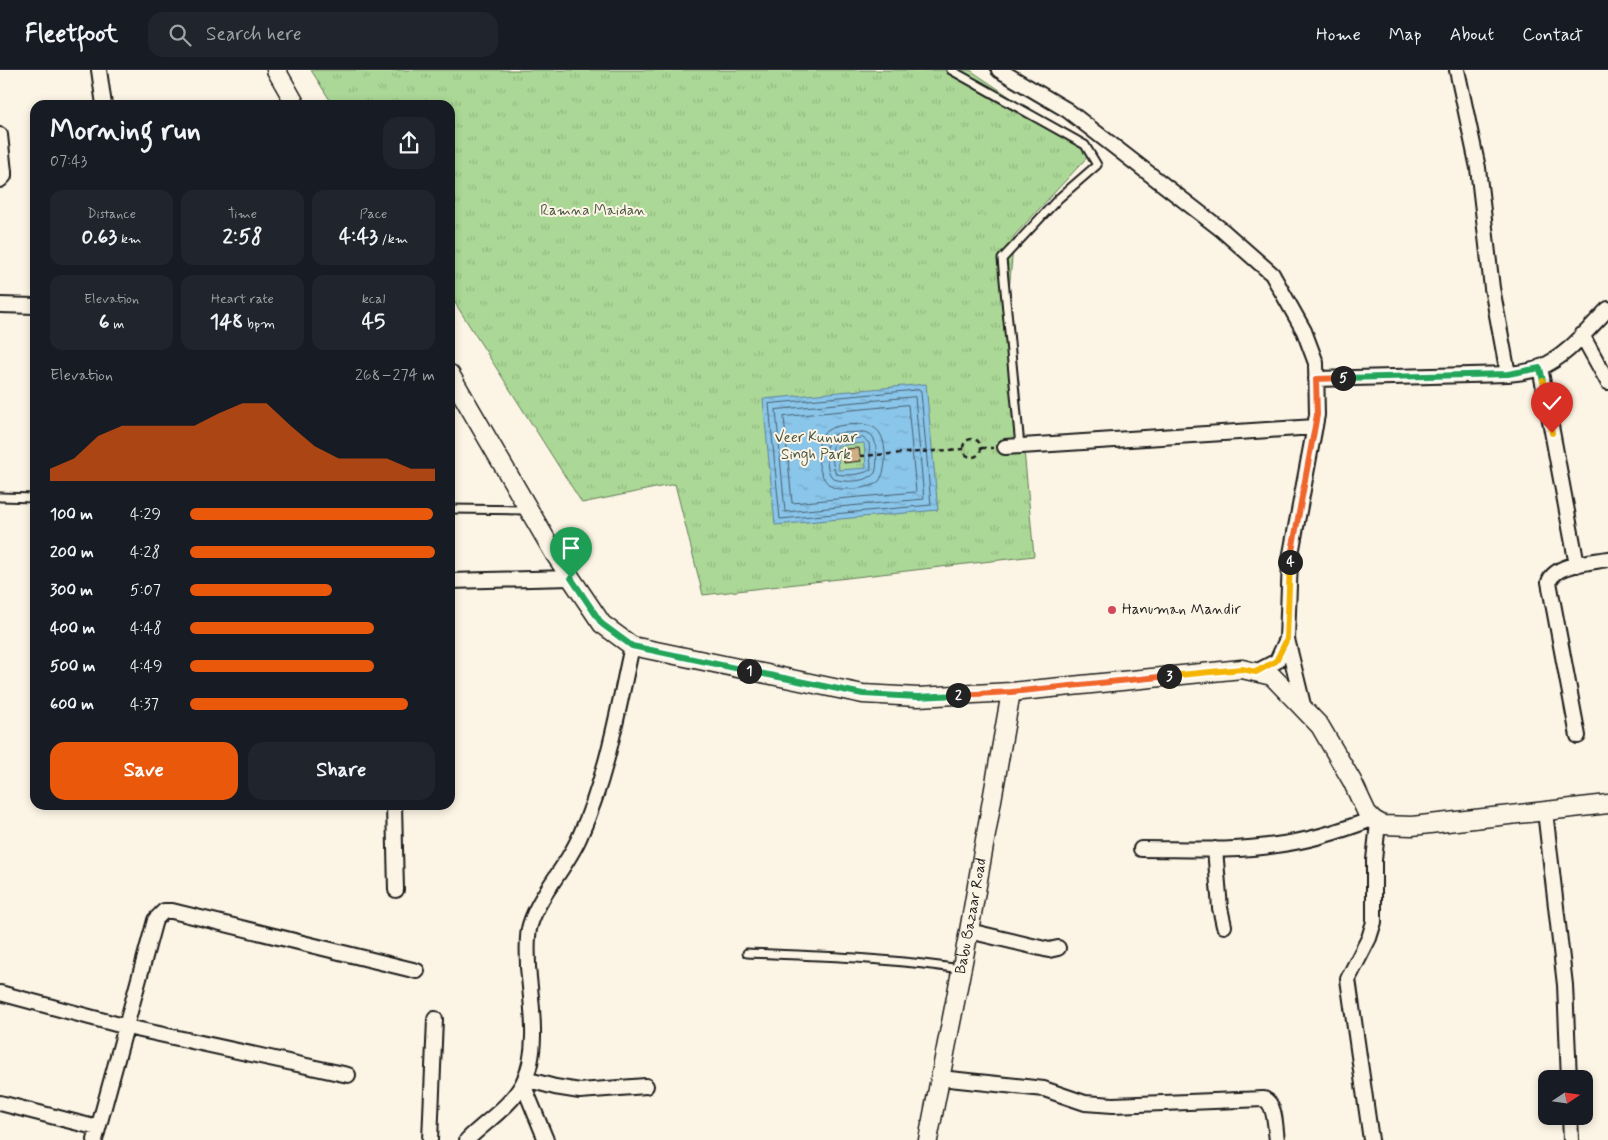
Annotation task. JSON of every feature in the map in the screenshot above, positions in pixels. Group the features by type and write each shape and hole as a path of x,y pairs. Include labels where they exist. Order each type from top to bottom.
{"street":[{"path":"99,70 103,100"},
{"path":"276,70 293,100"},
{"path":"999,70 1067,110 1222,230 1272,274 1304,331 1316,363 1317,415 1290,559 1287,639 1304,710"},
{"path":"1457,70 1478,168 1492,288 1508,374"},
{"path":"0,135 4,172 4,176 0,180"},
{"path":"0,305 30,306"},
{"path":"1316,379 1508,374 1540,368 1557,358 1608,309"},
{"path":"1582,335 1608,382"},
{"path":"1540,368 1577,565"},
{"path":"455,383 571,578 602,624 632,646 863,694 918,697 1011,692 1242,669 1272,676 1320,726 1368,813 1375,821 1374,922 1369,938 1348,979 1371,1140"},
{"path":"1004,447 1315,427"},
{"path":"1578,736 1549,582 1554,572 1564,568 1608,559"},
{"path":"455,581 571,578"},
{"path":"1256,672 1276,661 1287,639"},
{"path":"468,1140 511,1099 524,1081 530,1065 533,1035 527,949 529,928 534,914 579,839 592,810 606,762 632,646"},
{"name":"Babu Bazaar Road","path":"928,1140 962,969 1011,692"},
{"path":"1141,849 1241,849 1276,846 1375,821 1397,826 1412,826 1608,804"},
{"path":"394,810 396,890"},
{"path":"1545,811 1565,985 1569,1070"},
{"path":"1215,849 1220,908 1224,926"},
{"path":"0,1103 97,1134 155,920 164,911 172,911 417,971"},
{"path":"969,931 1049,950 1058,948"},
{"path":"0,993 127,1027 348,1075"},
{"path":"430,1140 435,1019"},
{"path":"940,1078 1044,1089 1094,1104 1113,1105 1264,1099 1269,1101 1272,1108 1277,1140"},
{"path":"524,1081 568,1090 646,1086"},
{"path":"524,1081 546,1140"},
{"path":"1570,1125 1571,1140"}],"lane":[{"path":"951,70 1085,145 1097,165 1060,198 1002,259 1020,446"},
{"path":"0,497 30,498"},
{"path":"455,508 529,510"},
{"path":"747,953 878,958 913,961 962,969"}],"path":[{"path":"972,440 980,443 979,454 971,457 966,455 964,449 967,442 972,440"},
{"path":"860,456 964,449"}],"green space":[{"name":"Ramna Maidan","path":"311,70 970,70 1092,152 1014,236 1009,291 1034,556 703,595 675,484 582,503 455,303 455,100 330,100"}],"water":[{"path":"926,384 938,510 775,525 763,399","holes":["864,443 866,468 839,470 837,446"]}],"building":[{"path":"859,448 861,461 844,463 843,449"}],"place":[{"name":"Hanuman Mandir","path":"1112,610"}],"route":[{"path":"571,578 602,624 632,646 863,694 918,697 1011,692 1242,669 1256,672 1276,661 1287,639 1290,559 1317,415 1316,379 1508,374 1540,368 1552,433"}],"park label":[{"name":"Veer Kunwar Singh Park","path":"816,446"}]}
